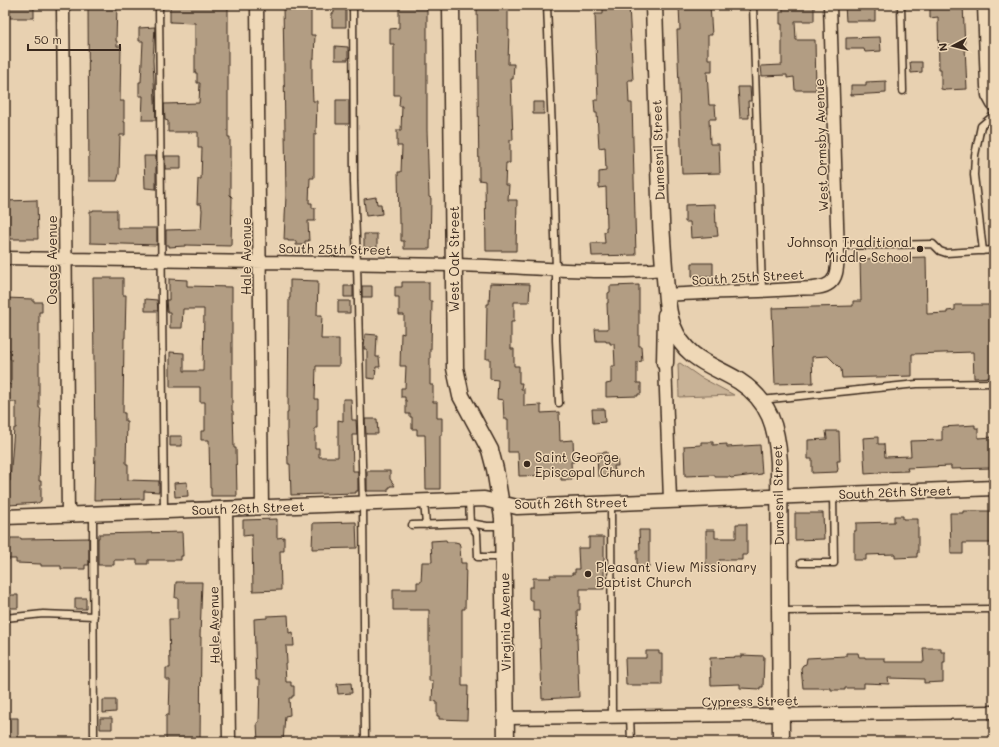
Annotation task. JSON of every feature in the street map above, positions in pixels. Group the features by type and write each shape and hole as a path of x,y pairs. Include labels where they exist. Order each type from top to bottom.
{"main road":[{"name":"West Oak Street","path":"450,5 454,356 458,388 465,405 484,435 490,450 495,470 500,503"},
{"name":"Dumesnil Street","path":"654,5 661,229 666,295 665,363"},
{"name":"Dumesnil Street","path":"666,295 673,327 687,348 703,362 741,382 759,400 771,417 777,439 781,742"},
{"name":"Virginia Avenue","path":"500,503 504,526 506,742"}],"street":[{"name":"Osage Avenue","path":"63,5 68,515"},
{"name":"Hale Avenue","path":"257,5 262,508"},
{"name":"West Ormsby Avenue","path":"830,5 838,246 837,267 834,279 831,282"},
{"path":"985,5 988,86 989,95 994,104"},
{"name":"South 25th Street","path":"5,258 454,265 570,271 664,269"},
{"name":"South 25th Street","path":"666,295 818,287 828,285 831,282"},
{"name":"Dumesnil Street","path":"665,363 670,500"},
{"name":"South 26th Street","path":"5,517 484,499 516,507 994,488"},
{"name":"Hale Avenue","path":"226,508 229,742"},
{"name":"Cypress Street","path":"506,718 994,712"}],"lane":[{"path":"159,5 164,511"},
{"path":"353,5 354,182 358,264 363,504 365,742"},
{"path":"547,5 559,404"},
{"path":"753,5 762,291"},
{"path":"901,5 903,91"},
{"path":"983,251 974,175 975,155 980,126 994,115"},
{"path":"838,246 933,244 946,253 994,250"},
{"path":"759,400 917,384 994,383"},
{"path":"801,563 834,563 833,494"},
{"path":"469,500 470,523 477,534 478,557 504,557"},
{"path":"424,501 426,525"},
{"path":"611,503 612,716"},
{"path":"93,514 94,742"},
{"path":"412,525 470,523 487,526 504,526"},
{"path":"779,612 994,609"},
{"path":"5,618 44,614 94,616"},
{"path":"630,716 631,742"}],"shaded area":[{"path":"680,363 700,377 734,395 679,397 678,364"}],"building":[{"path":"6,5 34,5 34,18 9,18 9,16 6,16"},
{"path":"88,5 117,5 116,41 117,46 121,46 120,101 124,101 125,135 120,135 119,174 117,181 89,181"},
{"path":"170,5 228,5 228,137 230,137 230,195 232,197 231,246 185,245 169,247 169,245 166,245 166,230 201,229 202,210 201,204 197,204 198,179 201,179 202,148 198,148 198,132 168,132 168,121 165,120 164,104 199,103 200,83 197,83 197,73 195,73 195,23 170,22"},
{"path":"283,5 311,5 311,35 315,35 314,59 312,59 312,79 313,101 317,101 316,134 314,134 314,178 310,178 309,203 312,203 312,208 315,208 315,221 308,221 309,241 305,241 305,245 296,245 296,241 284,240 286,195"},
{"path":"334,5 346,5 346,27 332,27 332,13 334,13"},
{"path":"399,5 427,5 427,130 429,197 431,198 430,249 404,249 404,241 401,241 401,223 399,223 398,172 401,172 402,146 397,146 397,130 401,130 402,106 399,106 400,95 394,95 394,44 390,44 390,29 399,28"},
{"path":"477,5 508,5 508,64 514,64 513,79 511,79 513,140 510,140 510,163 506,163 505,185 509,185 508,200 517,200 516,251 486,251 485,181 479,180"},
{"path":"603,5 629,5 633,80 628,80 629,103 632,103 636,255 592,256 591,243 605,243 604,232 606,232 607,227 606,187 599,188 599,172 606,171 605,147 599,148 597,113 595,113 594,100 598,100 595,14 603,14"},
{"path":"679,5 710,5 712,35 708,35 708,59 712,59 712,72 707,72 709,105 715,105 716,119 709,119 710,144 719,144 720,173 682,174 677,30 680,30"},
{"path":"783,5 814,5 814,21 795,21 796,40 815,40 816,90 795,90 794,77 787,78 787,75 762,76 761,66 782,65 782,24 780,24 780,12 783,12"},
{"path":"845,5 875,5 875,21 846,21"},
{"path":"963,5 967,89 941,89 938,17 930,18 930,7"},
{"path":"155,27 153,60 156,120 142,120 143,96 139,96 139,82 141,82 143,41 139,41 139,28"},
{"path":"880,37 881,51 865,52 864,49 846,49 846,38"},
{"path":"335,46 348,47 348,60 335,60"},
{"path":"910,62 922,62 922,72 911,73"},
{"path":"886,81 886,93 851,95 851,85 866,85 866,82"},
{"path":"738,87 750,87 751,101 748,101 749,118 740,118"},
{"path":"336,100 349,100 349,124 336,124"},
{"path":"533,102 544,102 544,114 533,114"},
{"path":"144,156 156,156 156,189 145,188"},
{"path":"165,156 181,156 181,169 165,169"},
{"path":"376,197 377,204 381,204 382,214 366,216 364,199"},
{"path":"37,200 38,239 5,239 5,201"},
{"path":"715,204 718,236 691,238 690,222 685,222 685,205"},
{"path":"117,210 117,228 157,228 157,245 90,243 90,211"},
{"path":"364,234 377,234 377,248 364,248"},
{"path":"926,257 927,314 947,313 947,311 955,310 955,305 994,305 994,377 974,378 973,352 912,354 912,376 842,378 841,369 828,356 812,357 813,383 775,384 772,308 853,306 853,301 861,301 860,259"},
{"path":"692,263 713,263 713,276 692,276"},
{"path":"93,278 123,278 123,295 126,295 123,413 125,413 125,421 127,421 126,464 128,464 128,480 159,481 159,492 144,491 144,499 94,500 95,445"},
{"path":"169,279 187,280 187,286 232,287 232,411 234,448 236,448 237,496 211,496 209,440 201,440 201,431 205,431 205,402 200,402 200,387 170,387 170,352 184,353 184,371 203,371 204,309 183,309 182,328 170,328 170,312 167,312 166,300 169,300"},
{"path":"290,280 318,281 317,315 322,315 321,339 339,339 339,366 316,366 315,399 318,399 318,409 317,428 315,428 315,448 319,448 319,457 338,457 338,420 343,421 343,399 351,399 352,420 356,420 357,435 352,435 353,471 358,471 358,491 356,491 356,493 291,495 287,430"},
{"path":"402,282 429,282 429,301 432,301 430,385 433,385 433,402 437,402 437,418 442,418 442,435 440,435 440,489 426,489 425,435 417,435 417,429 412,429 412,417 410,417 410,414 406,414 406,400 405,397 401,397 401,388 405,388 406,366 400,366 401,333 404,334 404,315 399,315 399,297 395,297 395,287 402,287"},
{"path":"490,283 530,284 529,302 514,302 514,322 511,322 511,349 514,349 514,366 519,366 519,383 522,383 521,389 524,389 524,406 541,405 541,413 559,412 560,441 573,440 574,462 571,462 572,480 561,480 561,475 519,476 518,452 508,452 508,419 504,419 503,400 497,399 498,380 490,379 490,359 486,359 487,304 489,304"},
{"path":"639,285 639,346 641,346 642,361 637,362 637,383 641,383 641,394 638,394 638,396 606,397 606,384 611,383 611,366 615,366 614,344 610,344 610,342 606,341 596,341 595,329 608,329 607,303 610,286"},
{"path":"344,286 353,286 353,297 344,297"},
{"path":"362,286 372,286 372,297 362,297"},
{"path":"5,298 33,299 33,302 42,302 42,312 39,312 39,408 41,408 41,429 39,481 41,481 41,501 38,503 9,505 8,481 10,481 14,428 16,428 16,402 6,402 6,384 11,384 11,359 10,350 8,350 8,314 5,314"},
{"path":"145,299 157,300 158,311 145,311"},
{"path":"338,301 350,301 350,313 338,313"},
{"path":"365,334 377,335 376,357 379,357 380,367 376,367 375,379 367,378 367,349 364,349"},
{"path":"592,409 604,409 605,422 593,423"},
{"path":"365,419 377,419 378,434 366,434"},
{"path":"975,425 975,428 978,428 978,438 994,437 992,468 951,469 951,466 907,468 908,471 865,474 863,438 878,437 878,444 884,444 885,457 911,456 910,441 942,440 942,427"},
{"path":"826,431 839,431 840,461 837,461 837,472 812,473 812,459 808,459 808,440 827,439"},
{"path":"170,436 182,436 182,446 170,446"},
{"path":"701,442 713,442 713,445 727,444 727,447 760,445 762,474 731,478 715,477 715,475 685,476 684,446 701,445"},
{"path":"607,452 607,457 617,457 618,466 614,466 615,475 598,476 597,453"},
{"path":"367,471 390,471 390,479 395,486 390,486 388,491 367,491"},
{"path":"187,482 188,496 175,497 174,483"},
{"path":"963,511 991,511 992,543 963,543 963,554 951,554 950,513 963,513"},
{"path":"795,513 823,513 824,539 795,540"},
{"path":"894,516 903,516 903,519 918,519 917,557 895,558 895,554 866,555 866,560 854,560 854,531 856,531 856,523 894,522"},
{"path":"277,519 277,538 284,537 284,551 280,551 281,590 253,591 252,535 243,536 243,520"},
{"path":"356,522 357,548 312,549 313,523"},
{"path":"736,524 747,524 747,555 742,555 742,560 719,560 719,568 706,568 706,530 715,530 715,538 736,538"},
{"path":"639,530 649,530 649,567 637,567 637,550 640,550"},
{"path":"182,532 183,556 181,556 181,560 148,560 148,564 137,564 137,560 114,560 114,565 98,565 99,534"},
{"path":"589,537 604,537 604,589 580,589 580,610 577,610 579,697 542,699 539,610 533,610 533,600 529,600 529,587 533,587 533,578 551,578 550,575 572,575 572,573 575,573 575,569 579,569 578,548 589,548"},
{"path":"10,538 89,538 89,565 85,565 85,569 61,569 61,566 41,566 41,564 16,563 16,559 5,559 5,541 10,541"},
{"path":"446,540 447,542 459,543 461,563 466,563 465,609 462,609 462,686 468,686 467,720 439,719 439,716 437,716 437,702 432,701 433,681 429,681 429,610 393,610 393,589 417,589 417,582 421,582 422,562 432,562 431,541"},
{"path":"176,582 202,582 200,637 200,742 166,742 166,715 169,715 170,680 166,680 166,668 170,668 169,619 178,619 178,598 175,598"},
{"path":"5,595 18,595 18,608 5,608"},
{"path":"75,598 86,598 86,609 75,609"},
{"path":"288,615 289,633 293,632 294,646 286,646 287,663 285,663 286,682 291,682 291,686 294,686 294,696 289,698 290,715 285,716 283,742 258,742 257,723 259,722 260,679 256,679 254,619 267,618 267,616"},
{"path":"923,648 941,648 941,652 945,652 945,663 943,663 943,682 924,683 924,679 888,678 889,684 864,683 864,688 831,690 831,688 803,688 801,668 806,664 807,658 846,656 846,653 858,653 859,657 885,658 885,662 924,662"},
{"path":"646,651 659,651 659,654 662,654 662,685 626,685 625,658 646,658"},
{"path":"741,655 764,656 763,687 760,687 760,689 740,688 740,684 711,685 710,658 741,657"},
{"path":"351,683 352,693 338,694 337,684"},
{"path":"103,700 116,700 116,712 103,713"},
{"path":"5,718 18,718 18,742 5,742"},
{"path":"100,718 112,718 112,729 100,729"}],"place":[{"name":"Johnson Traditional Middle School","path":"920,249"},
{"name":"Saint George Episcopal Church","path":"527,464"},
{"name":"Pleasant View Missionary Baptist Church","path":"588,574"}]}
